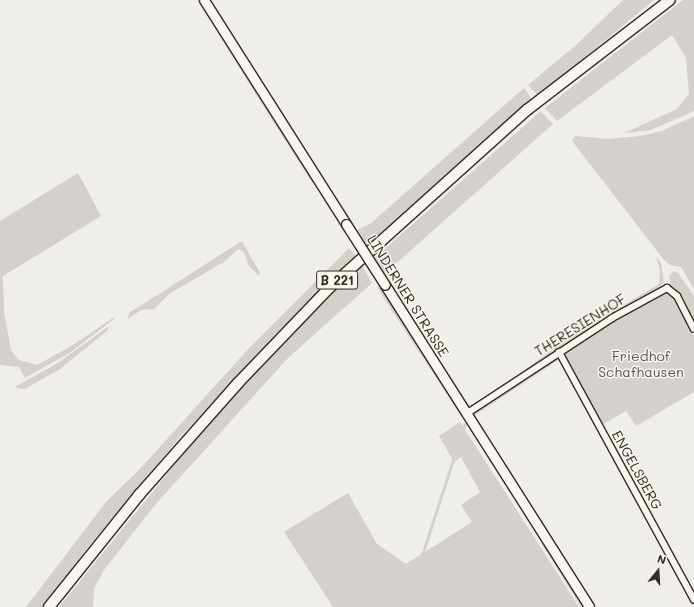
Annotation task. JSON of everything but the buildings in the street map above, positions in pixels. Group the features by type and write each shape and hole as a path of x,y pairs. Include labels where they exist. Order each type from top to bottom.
{"main road":[{"name":"LINDERNER STRASSE","path":"204,0 589,607"},
{"name":"B 221","path":"49,607 139,495 238,383 329,288 429,195 527,110 670,0"}],"street":[{"name":"THERESIENHOF","path":"466,414 612,318 667,288 677,296 694,329"},
{"name":"ENGELSBERG","path":"559,352 694,600"}],"green space":[{"path":"623,0 654,0 538,96 528,85 576,45"},
{"path":"683,0 694,0 694,111 651,130 624,133 677,109 689,94 686,58 672,35 557,121 545,108"},
{"path":"215,29 314,182 313,184 248,82"},
{"path":"524,88 533,101 365,250 314,166 357,230 370,224"},
{"path":"541,111 553,124 384,274 470,407 467,408 372,260"},
{"path":"694,116 694,289 681,267 670,265 664,260 572,141 575,136 609,139 640,136 662,131"},
{"path":"78,173 101,216 3,276 4,312 11,350 19,360 37,365 73,345 114,317 114,319 71,352 25,378 19,367 0,365 0,221"},
{"path":"242,241 260,273 258,275 249,266 243,251 238,249 224,262 169,294 154,309 141,310 128,319 129,313"},
{"path":"349,248 357,258 292,318 181,436 83,553 45,607 26,607 106,502 139,470 251,346"},
{"path":"656,256 661,263 664,282 661,286 519,374 567,339 659,284 660,271"},
{"path":"361,264 372,283 287,359 155,505 104,570 94,589 93,607 59,607 194,441 254,373"},
{"path":"674,271 678,273 694,296 694,321 686,304 671,287 669,276"},
{"path":"379,285 460,411 459,413 383,297 377,286"},
{"name":"Friedhof Schafhausen","path":"668,293 675,299 694,337 694,392 636,426 626,411 600,426 562,353 653,298"},
{"path":"109,326 107,331 60,369 25,389 17,388 16,386 58,363"},
{"path":"557,357 560,359 475,415 547,532 546,536 472,419 474,414"},
{"path":"460,422 579,607 333,607 284,532 348,493 377,544 406,564 472,522 461,505 480,492 461,457 454,462 439,436"},
{"path":"464,423 467,424 424,557 421,556"},
{"path":"543,542 584,607 581,607 541,543"}]}
